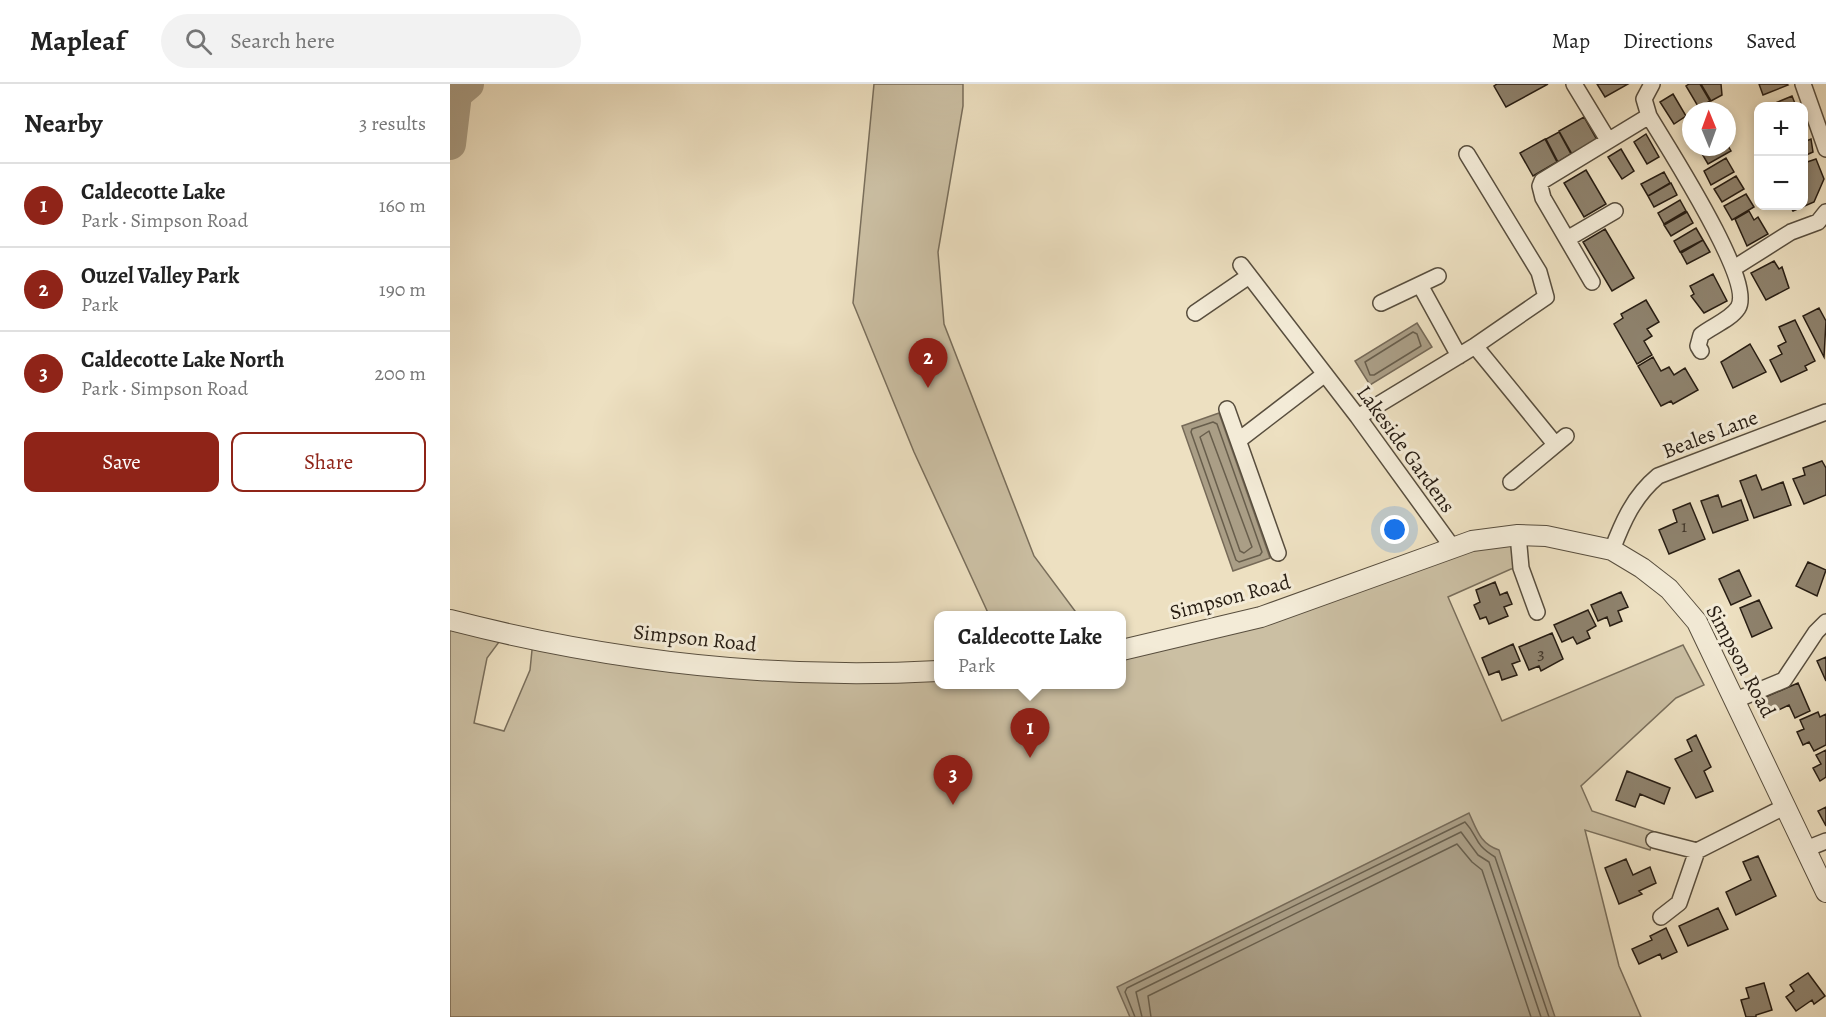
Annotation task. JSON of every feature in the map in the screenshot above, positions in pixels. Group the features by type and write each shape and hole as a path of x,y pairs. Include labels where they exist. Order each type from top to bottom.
{"street":[{"path":"1574,84 1608,140"},
{"path":"1652,84 1644,99 1649,116 1726,249 1741,293 1738,308 1701,335 1698,346 1701,351"},
{"path":"1803,84 1826,149"},
{"path":"1592,282 1543,198 1540,186 1542,181 1649,116"},
{"path":"1358,417 1460,356 1546,297 1539,272 1467,154"},
{"path":"1567,239 1615,211"},
{"path":"1734,268 1791,232 1818,222 1826,212"},
{"name":"Lakeside Gardens","path":"1195,313 1245,271 1358,417 1453,548"},
{"path":"1381,303 1438,276"},
{"path":"1420,285 1460,356"},
{"path":"1475,346 1561,440 1510,482"},
{"path":"1239,440 1325,374"},
{"path":"1227,409 1278,553"},
{"name":"Beales Lane","path":"1612,550 1624,519 1640,490 1658,476 1826,412"},
{"path":"1518,535 1521,568 1537,612"},
{"name":"Simpson Road","path":"1126,649 1261,617 1472,542 1518,535 1546,536 1612,550 1642,568 1669,589 1697,622 1737,700 1826,892"},
{"name":"Simpson Road","path":"450,620 533,640 713,667 812,672 934,671"},
{"path":"1737,700 1784,680 1826,622"},
{"path":"1654,840 1697,851 1786,806"},
{"path":"1806,849 1826,841"},
{"path":"1660,917 1679,903 1697,851"}],"shaded area":[{"path":"450,84 468,84 456,94 450,144"},
{"path":"874,84 963,84 963,106 938,252 944,324 1034,556 1075,611 987,611 914,452 853,303"},
{"path":"1518,535 1521,568 1511,569 1448,597 1502,721 1683,645 1704,685 1676,698 1581,786 1592,811 1655,832 1650,850 1585,830 1619,966 1641,1017 450,1017 450,620 505,634 487,658 474,723 504,731 530,670 533,640 651,660 934,671 934,689 1126,689 1126,649"}],"water":[{"path":"1417,323 1432,347 1370,385 1355,361"},
{"path":"1219,413 1270,558 1233,571 1182,426"},
{"path":"1469,813 1483,840 1499,850 1555,1017 1130,1017 1117,987"}],"building":[{"path":"1497,84 1548,84 1506,107 1494,86"},
{"path":"1597,84 1628,84 1605,97"},
{"path":"1700,84 1710,101 1695,102 1686,86"},
{"path":"1701,84 1721,84 1722,95 1711,101"},
{"path":"1759,84 1787,84 1788,85 1763,95"},
{"path":"1673,94 1682,109 1682,119 1674,124 1660,102"},
{"path":"1792,96 1794,102 1778,102"},
{"path":"1584,117 1597,140 1572,154 1559,131"},
{"path":"1559,132 1571,154 1558,162 1546,139"},
{"path":"1646,134 1659,157 1647,164 1634,142"},
{"path":"1545,139 1557,162 1533,176 1520,153"},
{"path":"1811,139 1813,152 1808,154 1808,140"},
{"path":"1621,149 1634,171 1622,179 1608,157"},
{"path":"1703,156 1722,156 1708,164"},
{"path":"1726,158 1734,172 1711,185 1704,171"},
{"path":"1816,159 1824,179 1814,202 1808,205 1808,162"},
{"path":"1586,170 1606,204 1584,217 1564,183"},
{"path":"1664,172 1670,183 1648,196 1641,184"},
{"path":"1736,176 1744,189 1722,202 1714,189"},
{"path":"1671,183 1677,195 1654,207 1648,196"},
{"path":"1746,194 1754,207 1732,220 1724,206"},
{"path":"1680,200 1686,211 1664,224 1658,213"},
{"path":"1749,211 1754,220 1758,217 1768,234 1747,246 1735,219"},
{"path":"1687,212 1693,223 1671,236 1664,225"},
{"path":"1696,228 1703,240 1680,252 1674,241"},
{"path":"1605,229 1634,278 1612,291 1583,242"},
{"path":"1703,240 1710,252 1687,264 1681,253"},
{"path":"1774,261 1779,269 1782,267 1789,288 1766,300 1751,273"},
{"path":"1713,274 1727,301 1704,313 1691,296 1694,294 1690,286"},
{"path":"1646,300 1659,322 1647,329 1652,336 1644,341 1652,355 1637,364 1614,324 1623,318 1621,314"},
{"path":"1819,308 1826,321 1824,357 1803,316"},
{"path":"1795,320 1815,361 1805,366 1807,370 1781,382 1770,360 1782,354 1778,346 1786,342 1779,327"},
{"path":"1750,344 1766,372 1733,388 1721,362"},
{"path":"1653,357 1661,371 1669,367 1674,375 1685,368 1698,390 1673,404 1671,401 1661,406 1638,366"},
{"path":"1822,461 1826,468 1826,495 1804,504 1793,479 1805,475 1803,468"},
{"path":"1756,475 1762,490 1783,482 1791,505 1754,518 1740,481"},
{"path":"1718,495 1722,507 1741,500 1748,520 1713,533 1701,501"},
{"path":"1690,503 1705,539 1669,554 1659,530 1677,522 1673,510"},
{"path":"1808,562 1826,570 1817,596 1796,586"},
{"path":"1739,570 1751,596 1731,605 1719,579"},
{"path":"1495,582 1500,595 1507,592 1512,604 1504,607 1508,616 1489,624 1486,617 1480,619 1474,605 1480,602 1476,590"},
{"path":"1621,592 1628,607 1618,611 1622,621 1610,626 1607,617 1598,621 1591,605"},
{"path":"1759,600 1772,628 1752,637 1740,608"},
{"path":"1588,610 1596,626 1587,631 1590,638 1577,644 1573,637 1562,642 1554,625"},
{"path":"1552,633 1563,659 1541,671 1539,666 1529,670 1519,647"},
{"path":"1513,644 1520,661 1512,664 1517,675 1502,680 1499,671 1489,675 1482,658"},
{"path":"1826,657 1826,681 1817,661"},
{"path":"1798,683 1810,711 1795,718 1789,705 1770,714 1763,698"},
{"path":"1818,712 1820,717 1826,714 1826,745 1814,751 1809,742 1803,745 1797,732 1804,729 1800,720"},
{"path":"1696,735 1711,767 1704,771 1713,791 1696,798 1675,759 1692,751 1687,740"},
{"path":"1826,750 1826,777 1820,781 1813,768 1821,764 1816,755"},
{"path":"1627,771 1670,788 1664,804 1640,794 1635,807 1616,800"},
{"path":"1826,807 1826,826 1818,811"},
{"path":"1758,856 1776,896 1736,915 1726,892 1751,880 1743,862"},
{"path":"1626,859 1633,875 1650,867 1656,883 1639,891 1642,894 1619,904 1605,868"},
{"path":"1718,908 1728,929 1688,946 1679,926"},
{"path":"1666,928 1677,952 1662,959 1660,954 1639,964 1632,949 1652,940 1650,936"},
{"path":"1808,973 1825,996 1814,1004 1812,1000 1796,1011 1786,997 1794,991 1790,985"},
{"path":"1764,983 1772,1010 1756,1015 1756,1017 1746,1017 1741,1000 1749,998 1746,988"}],"waterway":[{"path":"450,144 456,94 468,84"}],"place":[{"name":"Ouzel Valley Park","path":"928,388"},
{"name":"Caldecotte Lake","path":"1030,758"},
{"name":"Caldecotte Lake North","path":"953,805"}]}
